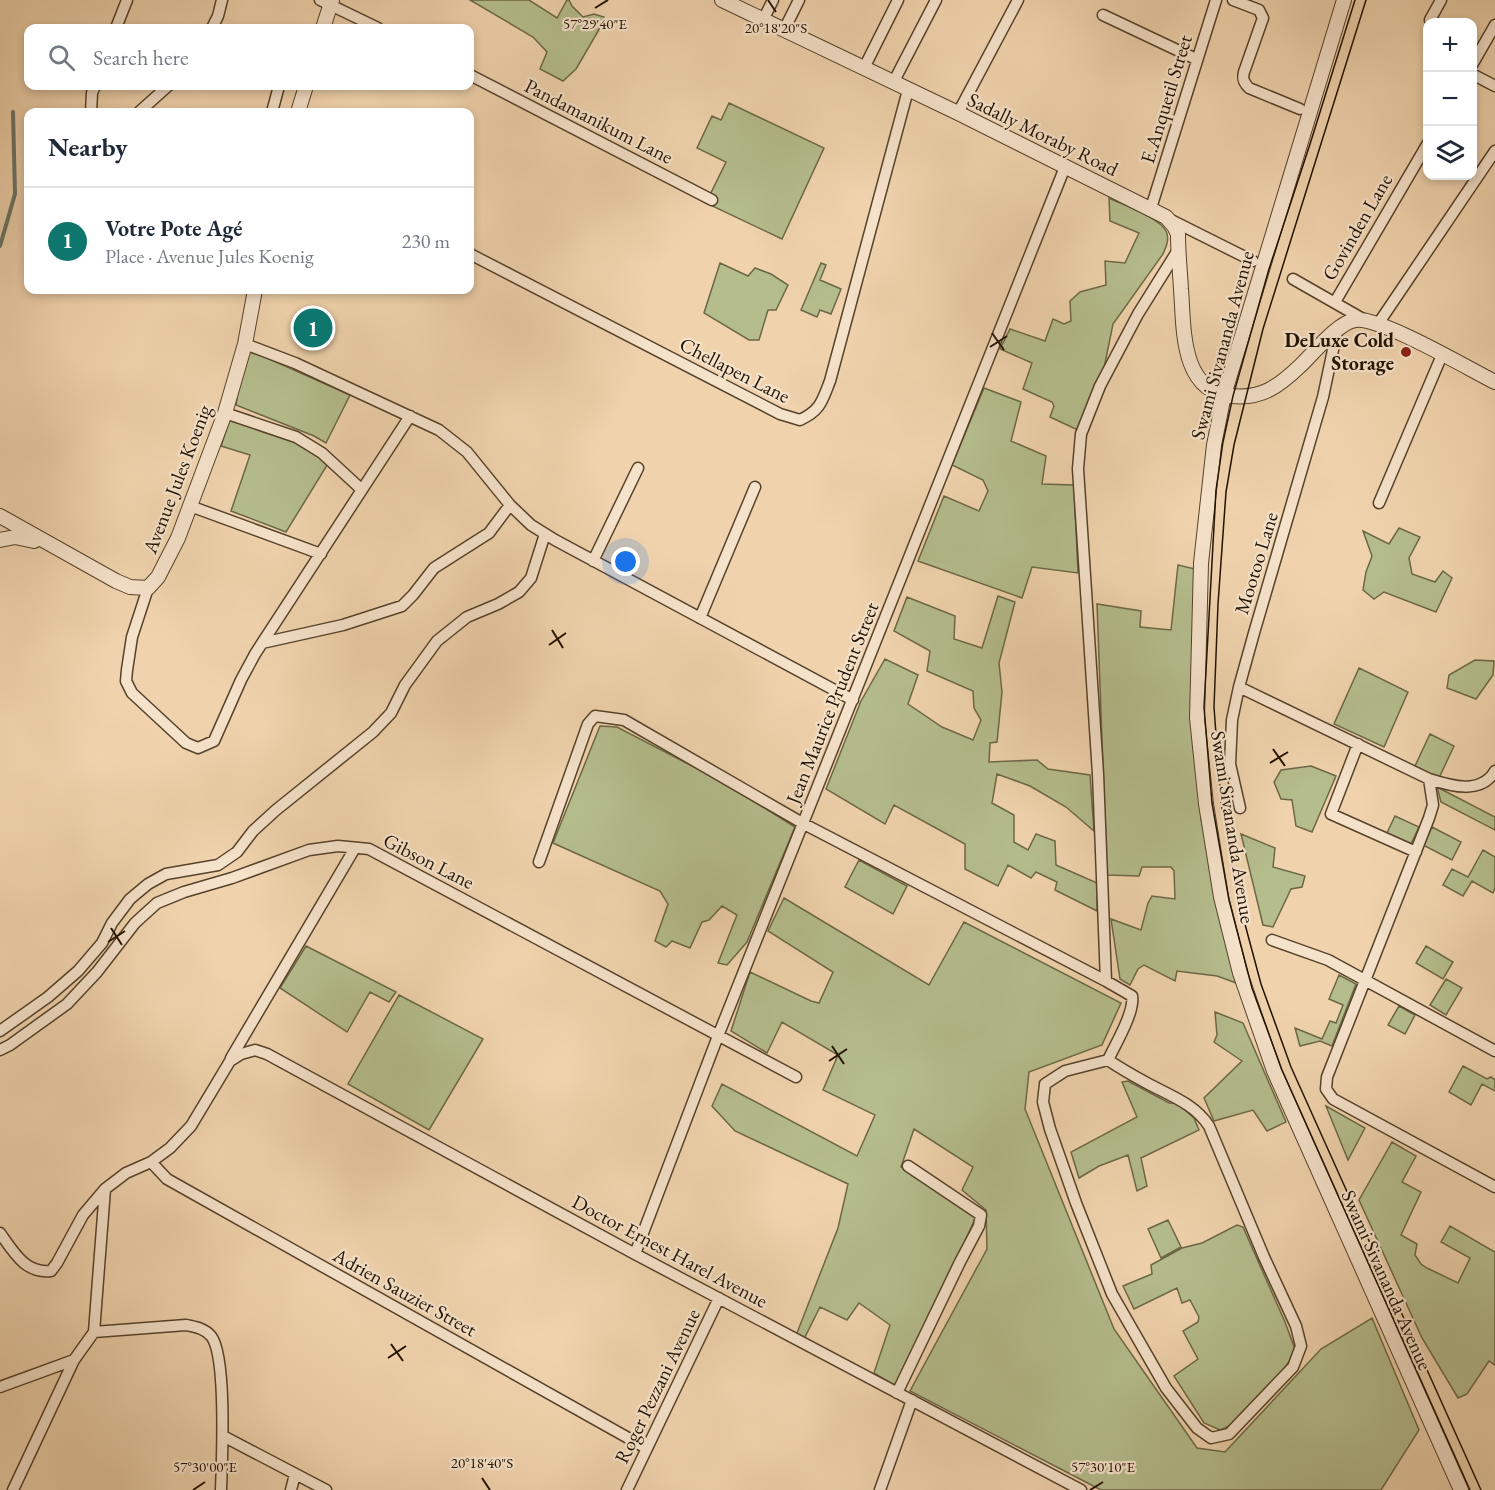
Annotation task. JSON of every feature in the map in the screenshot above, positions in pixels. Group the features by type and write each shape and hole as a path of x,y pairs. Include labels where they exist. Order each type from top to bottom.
{"street":[{"path":"118,24 127,0"},
{"path":"214,24 219,16 222,0"},
{"name":"Sadally Moraby Road","path":"722,0 958,113 1166,217"},
{"path":"763,20 773,0"},
{"path":"784,30 799,0"},
{"path":"864,68 898,0"},
{"path":"893,83 936,0"},
{"path":"958,113 1018,0"},
{"name":"E.Anquetil Street","path":"1151,208 1215,0"},
{"path":"1233,0 1259,10 1263,18 1244,72 1245,85 1300,109"},
{"name":"Swami Sivananda Avenue","path":"1344,0 1224,395 1214,445 1202,553 1197,718 1206,804 1221,897 1240,973 1274,1071 1461,1490"},
{"path":"1432,18 1441,0"},
{"path":"324,24 328,1 371,24"},
{"path":"1103,15 1196,59"},
{"path":"1477,58 1495,25"},
{"path":"1477,76 1495,86"},
{"name":"Pandamanikum Lane","path":"474,77 712,200"},
{"path":"91,108 93,90"},
{"path":"143,108 164,90"},
{"path":"273,108 278,90"},
{"path":"299,108 305,90"},
{"name":"Chellapen Lane","path":"474,256 780,414 800,420 813,414 820,405 830,381 908,90"},
{"path":"1378,324 1495,151"},
{"name":"Govinden Lane","path":"1363,319 1335,302 1423,152"},
{"name":"Jean Maurice Prudent Street","path":"635,1254 718,1036 1065,167"},
{"path":"1166,217 1178,234 1183,326 1190,363 1199,378 1210,389 1224,395 1255,396 1274,388 1337,331 1352,320 1363,319 1378,324 1495,382"},
{"path":"1166,217 1253,261"},
{"path":"1106,981 1097,763 1078,469 1081,434 1100,386 1138,314 1178,250"},
{"path":"1293,279 1335,302"},
{"name":"Avenue Jules Koenig","path":"148,588 158,577 165,564 190,506 225,413 244,344 254,294"},
{"name":"Mootoo Lane","path":"1240,808 1230,764 1232,720 1239,687 1323,397 1337,331"},
{"path":"244,344 295,363 439,430 467,452 510,505 531,525 593,561 853,700"},
{"path":"1379,502 1442,355"},
{"path":"225,413 296,437 322,453 361,489"},
{"path":"45,543 15,537 1,540 4,518 116,581 130,587 148,588 132,637 126,681 132,693 186,743 198,748 214,741 241,680 262,643 410,416"},
{"path":"593,561 638,468"},
{"path":"700,618 755,487"},
{"path":"262,643 343,625 402,606 413,596 434,568 489,533 510,505"},
{"path":"190,506 321,554"},
{"path":"0,1031 48,997 78,970 102,942 112,923 130,899 148,884 166,874 218,865 237,852 253,831 276,810 373,732 391,713 405,685 437,641 467,617 519,592 531,578 545,534"},
{"path":"1239,687 1429,779 1472,787 1487,782 1495,771"},
{"path":"539,862 588,724 595,716 624,720 804,824 1132,996 1133,1003 1108,1060"},
{"path":"1358,744 1330,814 1416,852"},
{"path":"1429,779 1433,805 1327,1077 1326,1089 1333,1099 1495,1187"},
{"name":"Gibson Lane","path":"0,1050 67,1004 97,972 135,923 157,903 309,850 338,846 369,849 796,1077"},
{"path":"0,1233 21,1262 31,1269 42,1272 51,1271 82,1215 105,1189 126,1173 151,1162 170,1148 191,1126 355,848"},
{"path":"1272,940 1328,960 1495,1051"},
{"name":"Doctor Ernest Harel Avenue","path":"230,1061 241,1054 255,1050 267,1054 635,1254 1081,1490"},
{"path":"1108,1060 1182,1100 1203,1117 1209,1126 1264,1257 1296,1326 1301,1346 1293,1367 1229,1434 1211,1438 1197,1428 1166,1388 1112,1294 1050,1129 1042,1102 1045,1084 1065,1071 1108,1060"},
{"name":"Adrien Sauzier Street","path":"151,1162 167,1179 646,1448"},
{"path":"897,1393 979,1226 981,1215 908,1166"},
{"path":"13,1490 74,1360 93,1332 105,1189"},
{"name":"Roger Pezzani Avenue","path":"627,1490 719,1298"},
{"path":"93,1332 186,1325 200,1328 210,1335 220,1358 223,1436 222,1490"},
{"path":"0,1387 74,1360"},
{"path":"880,1490 912,1400"},
{"path":"223,1436 326,1490"},
{"path":"291,1490 295,1474"}],"green space":[{"path":"470,0 529,0 557,18 569,0 583,17 594,14 604,17 604,21 576,69 563,81 540,69 547,52 533,37"},
{"path":"729,103 824,148 782,239 706,203 726,162 697,148 712,116 721,120"},
{"path":"1109,198 1157,221 1166,231 1168,240 1163,254 1113,324 1103,373 1080,431 1050,417 1054,406 1052,402 1023,389 1032,363 1000,349 1010,329 1045,341 1053,319 1064,324 1071,321 1070,301 1080,292 1106,285 1105,261 1125,263 1139,233 1110,221"},
{"path":"720,263 748,276 755,268 771,274 788,285 776,310 768,310 759,340 749,340 704,313"},
{"path":"821,263 826,265 820,280 841,289 831,314 820,310 817,317 801,310"},
{"path":"249,350 350,395 326,443 236,405 240,377"},
{"path":"984,388 1021,402 1011,441 1046,456 1042,484 1074,485 1078,573 1032,567 1022,598 918,561 944,496 979,511 988,491 983,480 952,465"},
{"path":"230,419 299,442 329,462 286,532 231,511 250,455 221,446"},
{"path":"1399,528 1420,537 1409,558 1412,574 1435,582 1443,571 1452,578 1436,612 1384,592 1374,599 1363,590 1372,556 1363,531 1389,544"},
{"path":"1178,565 1195,569 1193,696 1201,819 1239,984 1217,976 1177,971 1175,981 1144,965 1138,969 1130,985 1120,979 1111,919 1141,930 1152,896 1175,899 1174,871 1171,867 1142,867 1139,876 1107,875 1097,604 1141,611 1140,627 1171,630"},
{"path":"998,596 1015,602 999,663 1002,692 997,742 990,743 989,762 1037,760 1048,769 1090,775 1094,831 1066,807 1030,786 997,774 992,803 1014,815 1014,842 1028,850 1036,834 1055,841 1056,865 1097,883 1097,911 1055,890 1057,882 1036,872 1031,878 1008,865 998,886 965,869 965,844 894,805 885,824 826,789 861,701 885,659 918,675 908,704 942,727 973,740 981,720 974,708 973,691 927,671 930,651 894,631 907,597 955,616 954,639 982,648"},
{"path":"1475,660 1494,661 1493,675 1476,699 1447,688 1449,675"},
{"path":"1359,668 1408,692 1384,747 1334,724"},
{"path":"600,726 617,727 721,781 795,827 747,942 727,965 718,963 737,915 722,906 709,920 702,922 690,948 672,941 666,947 655,941 668,904 660,891 553,843"},
{"path":"1430,734 1454,746 1439,778 1415,766"},
{"path":"1311,766 1336,776 1312,832 1296,826 1292,800 1281,799 1274,782 1281,770"},
{"path":"1437,787 1495,817 1495,830 1441,802"},
{"path":"1395,816 1419,827 1411,844 1387,833"},
{"path":"1432,827 1461,842 1452,860 1423,845"},
{"path":"1241,834 1275,848 1273,867 1305,876 1302,887 1291,889 1273,927 1263,925"},
{"path":"1483,850 1495,857 1493,893 1472,881 1463,896 1443,885 1452,869 1468,877"},
{"path":"859,860 907,886 893,914 845,887"},
{"path":"784,898 929,985 964,922 1121,1003 1102,1045 1029,1072 1025,1109 1114,1329 1197,1448 1225,1452 1321,1349 1372,1318 1419,1430 1381,1490 1101,1490 910,1391 987,1249 986,1210 962,1190 973,1167 914,1129 901,1167 976,1217 897,1387 874,1373 890,1325 859,1303 847,1320 820,1307 804,1339 797,1333 838,1228 848,1184 735,1131 712,1106 722,1084 857,1156 875,1115 823,1090 838,1055 782,1022 767,1053 731,1031 750,972 819,1003 833,972 768,931"},
{"path":"306,946 396,992 389,1002 370,992 347,1032 280,988"},
{"path":"1426,946 1453,962 1443,979 1416,963"},
{"path":"1339,975 1356,984 1332,1046 1320,1041 1300,1046 1295,1028 1322,1039 1330,1021 1336,1023 1343,1005 1329,999"},
{"path":"1446,979 1462,988 1446,1015 1430,1005"},
{"path":"399,995 483,1039 429,1130 348,1084"},
{"path":"1399,1006 1415,1015 1405,1034 1388,1025"},
{"path":"1215,1012 1243,1023 1286,1122 1267,1131 1253,1110 1214,1121 1204,1098 1242,1061 1214,1042 1217,1035"},
{"path":"1463,1066 1487,1079 1491,1077 1495,1080 1495,1091 1482,1084 1471,1105 1449,1092"},
{"path":"1128,1081 1169,1103 1177,1103 1194,1118 1199,1130 1141,1158 1147,1186 1137,1191 1128,1155 1099,1166 1079,1178 1071,1152 1137,1117 1122,1082"},
{"path":"1326,1106 1365,1128 1348,1160"},
{"path":"1392,1142 1416,1156 1402,1182 1421,1192 1401,1235 1417,1244 1415,1255 1421,1264 1458,1283 1470,1258 1441,1242 1450,1226 1495,1252 1495,1365 1489,1361 1467,1394 1458,1398 1422,1338 1359,1200"},
{"path":"1168,1220 1181,1247 1161,1258 1148,1229"},
{"path":"1237,1225 1243,1227 1296,1352 1253,1407 1231,1425 1220,1430 1204,1423 1174,1376 1198,1359 1183,1331 1198,1322 1199,1317 1190,1300 1182,1303 1177,1288 1134,1309 1123,1286 1152,1274 1151,1265 1182,1248 1202,1243"}],"waterway":[{"path":"0,246 15,194 13,112"}],"tram line":[{"path":"1355,0 1269,269 1233,396 1223,442 1216,490 1204,707 1212,803 1229,900 1252,988 1282,1070 1470,1490"},
{"path":"1366,0 1263,329 1234,445 1226,492 1214,707 1221,803 1238,898 1261,984 1291,1067 1481,1490"}],"place":[{"name":"Votre Pote Agé","path":"313,328"},
{"name":"DeLuxe Cold Storage","path":"1406,352"}]}
